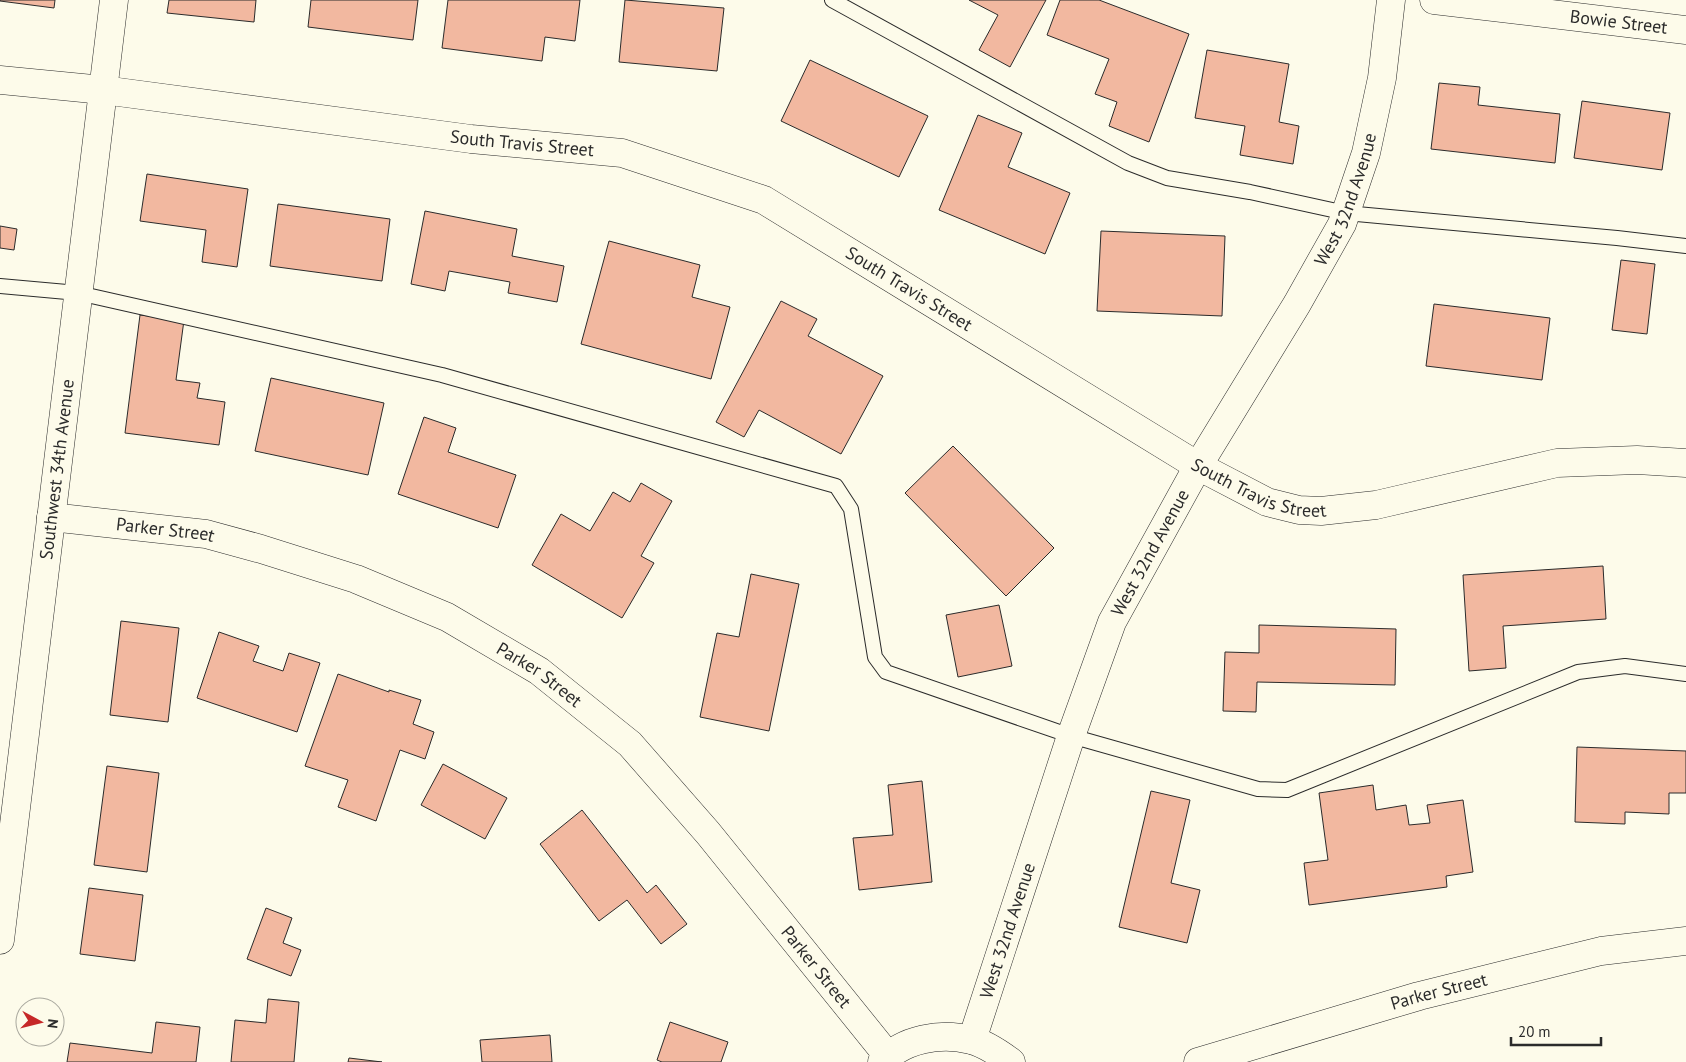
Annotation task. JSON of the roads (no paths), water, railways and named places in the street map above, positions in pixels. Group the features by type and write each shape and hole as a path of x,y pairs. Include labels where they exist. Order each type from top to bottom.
{"main road":[{"name":"Southwest 34th Avenue","path":"0,940 114,0"},
{"name":"West 32nd Avenue","path":"972,1040 1071,736 1112,622 1198,466 1298,304 1342,224 1368,143 1382,78 1391,0"},
{"name":"Bowie Street","path":"1434,0 1686,30"},
{"name":"South Travis Street","path":"0,80 103,90 471,139 622,153 764,200 1198,466 1267,502 1299,510 1321,511 1376,505 1558,463 1637,460 1686,463"},
{"name":"Parker Street","path":"51,517 206,534 261,549 356,579 446,617 539,671 630,744 708,833 885,1059"},
{"name":"Parker Street","path":"1198,1062 1428,993 1601,951 1686,941"},
{"path":"885,1059 907,1044 928,1038 950,1036 972,1040 995,1050 1011,1062"}],"lane":[{"path":"832,0 1128,163 1167,178 1250,192 1346,213 1686,246"},
{"path":"0,286 78,293 442,375 836,486 851,509 875,657 886,672 1071,736 1258,789 1286,790 1578,672 1626,666 1686,674"}]}
